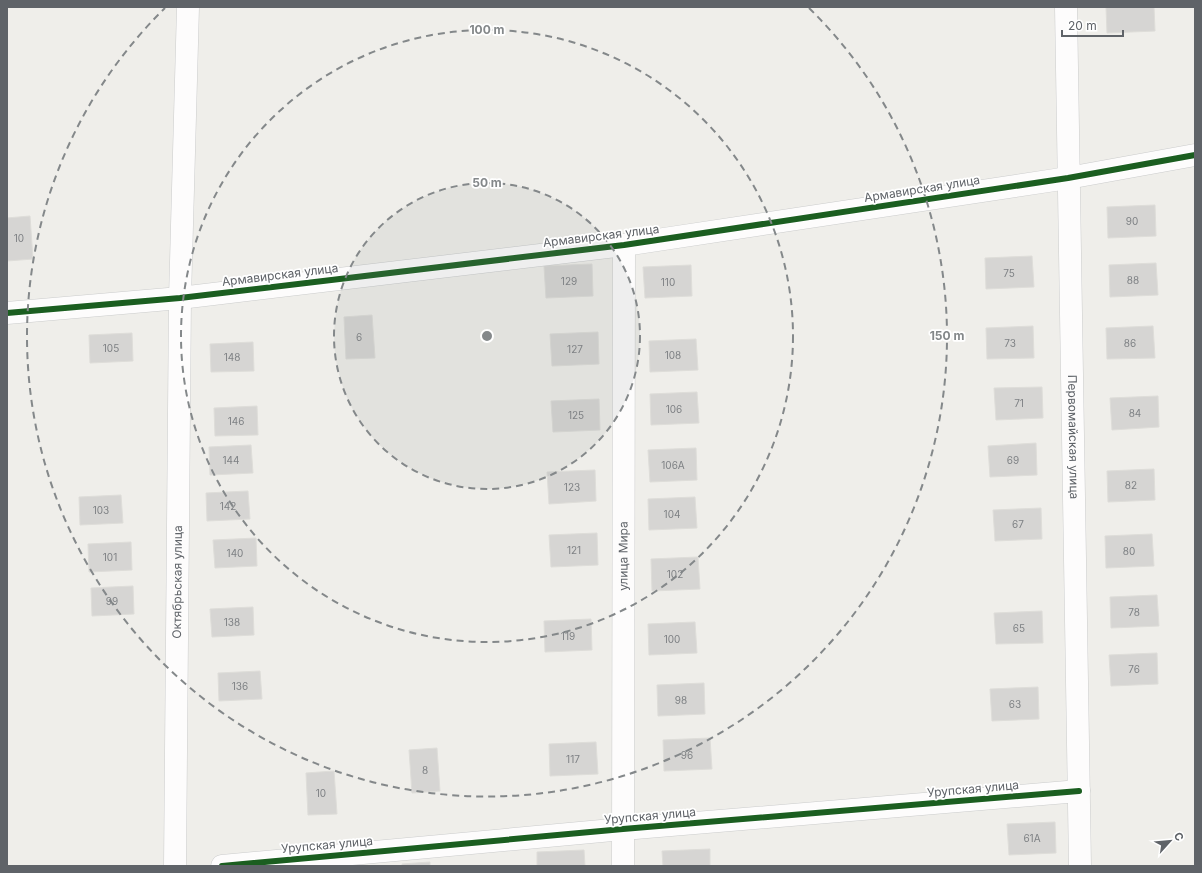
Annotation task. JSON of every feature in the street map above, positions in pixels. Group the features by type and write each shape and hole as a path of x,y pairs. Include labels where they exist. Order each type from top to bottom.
{"street":[{"name":"Октябрьская улица","path":"175,866 180,298 188,7"},
{"name":"Первомайская улица","path":"1066,7 1080,866"},
{"name":"Армавирская улица","path":"7,313 180,298 624,245 1068,178 1195,155"},
{"name":"улица Мира","path":"623,866 624,245"},
{"name":"Урупская улица","path":"222,866 623,829 1079,791"}],"building":[{"path":"1106,7 1154,7 1155,31 1107,33"},
{"path":"1155,205 1156,236 1108,238 1107,207"},
{"path":"30,216 33,259 7,261 7,218"},
{"path":"1032,256 1034,287 986,289 985,258"},
{"path":"1156,263 1158,295 1110,297 1109,265"},
{"path":"592,264 593,296 546,298 544,266"},
{"path":"691,265 692,296 645,298 643,267"},
{"path":"372,315 375,358 346,359 344,317"},
{"path":"1033,326 1034,358 987,359 986,328"},
{"path":"1153,326 1155,358 1107,359 1106,328"},
{"path":"598,332 599,364 552,366 550,334"},
{"path":"132,333 133,361 90,363 89,335"},
{"path":"696,339 698,370 650,372 649,341"},
{"path":"253,342 254,371 211,372 210,344"},
{"path":"1042,387 1043,418 996,420 994,388"},
{"path":"697,392 699,423 651,425 650,394"},
{"path":"1158,396 1159,427 1112,430 1110,398"},
{"path":"599,399 600,430 553,432 551,401"},
{"path":"257,406 258,435 215,436 214,408"},
{"path":"1036,443 1037,475 990,477 988,446"},
{"path":"251,445 253,473 210,475 209,447"},
{"path":"696,448 697,480 650,482 648,450"},
{"path":"1154,469 1155,500 1108,502 1107,471"},
{"path":"595,470 596,501 549,504 547,472"},
{"path":"248,491 250,519 207,521 206,493"},
{"path":"121,495 123,523 80,525 79,497"},
{"path":"695,497 697,528 649,530 648,499"},
{"path":"1041,508 1042,539 995,541 993,510"},
{"path":"597,533 598,565 551,567 549,535"},
{"path":"1152,534 1154,566 1106,568 1105,536"},
{"path":"256,538 257,566 215,568 213,540"},
{"path":"131,542 132,570 89,572 88,544"},
{"path":"698,557 700,589 652,591 651,559"},
{"path":"133,586 134,614 92,616 91,588"},
{"path":"1157,595 1159,626 1111,628 1110,597"},
{"path":"253,607 254,635 212,637 210,609"},
{"path":"1042,611 1043,643 996,644 994,613"},
{"path":"591,619 592,650 545,652 544,621"},
{"path":"695,622 697,653 649,655 648,624"},
{"path":"1157,653 1158,684 1111,686 1109,655"},
{"path":"260,671 262,699 219,701 218,673"},
{"path":"704,683 705,714 658,716 657,685"},
{"path":"1038,687 1039,719 992,721 990,689"},
{"path":"710,738 712,769 664,771 663,740"},
{"path":"596,742 598,774 550,776 549,744"},
{"path":"437,748 440,791 412,793 409,750"},
{"path":"334,771 337,814 308,815 306,773"},
{"path":"1055,822 1056,853 1009,855 1007,824"},
{"path":"710,849 710,866 663,866 662,851"},
{"path":"584,850 585,866 537,866 537,852"},
{"path":"430,862 430,866 402,866 402,864"}],"cycle path":[{"path":"7,313 180,298 624,245 1068,178 1195,155"},
{"path":"222,866 623,829 1079,791"}]}
